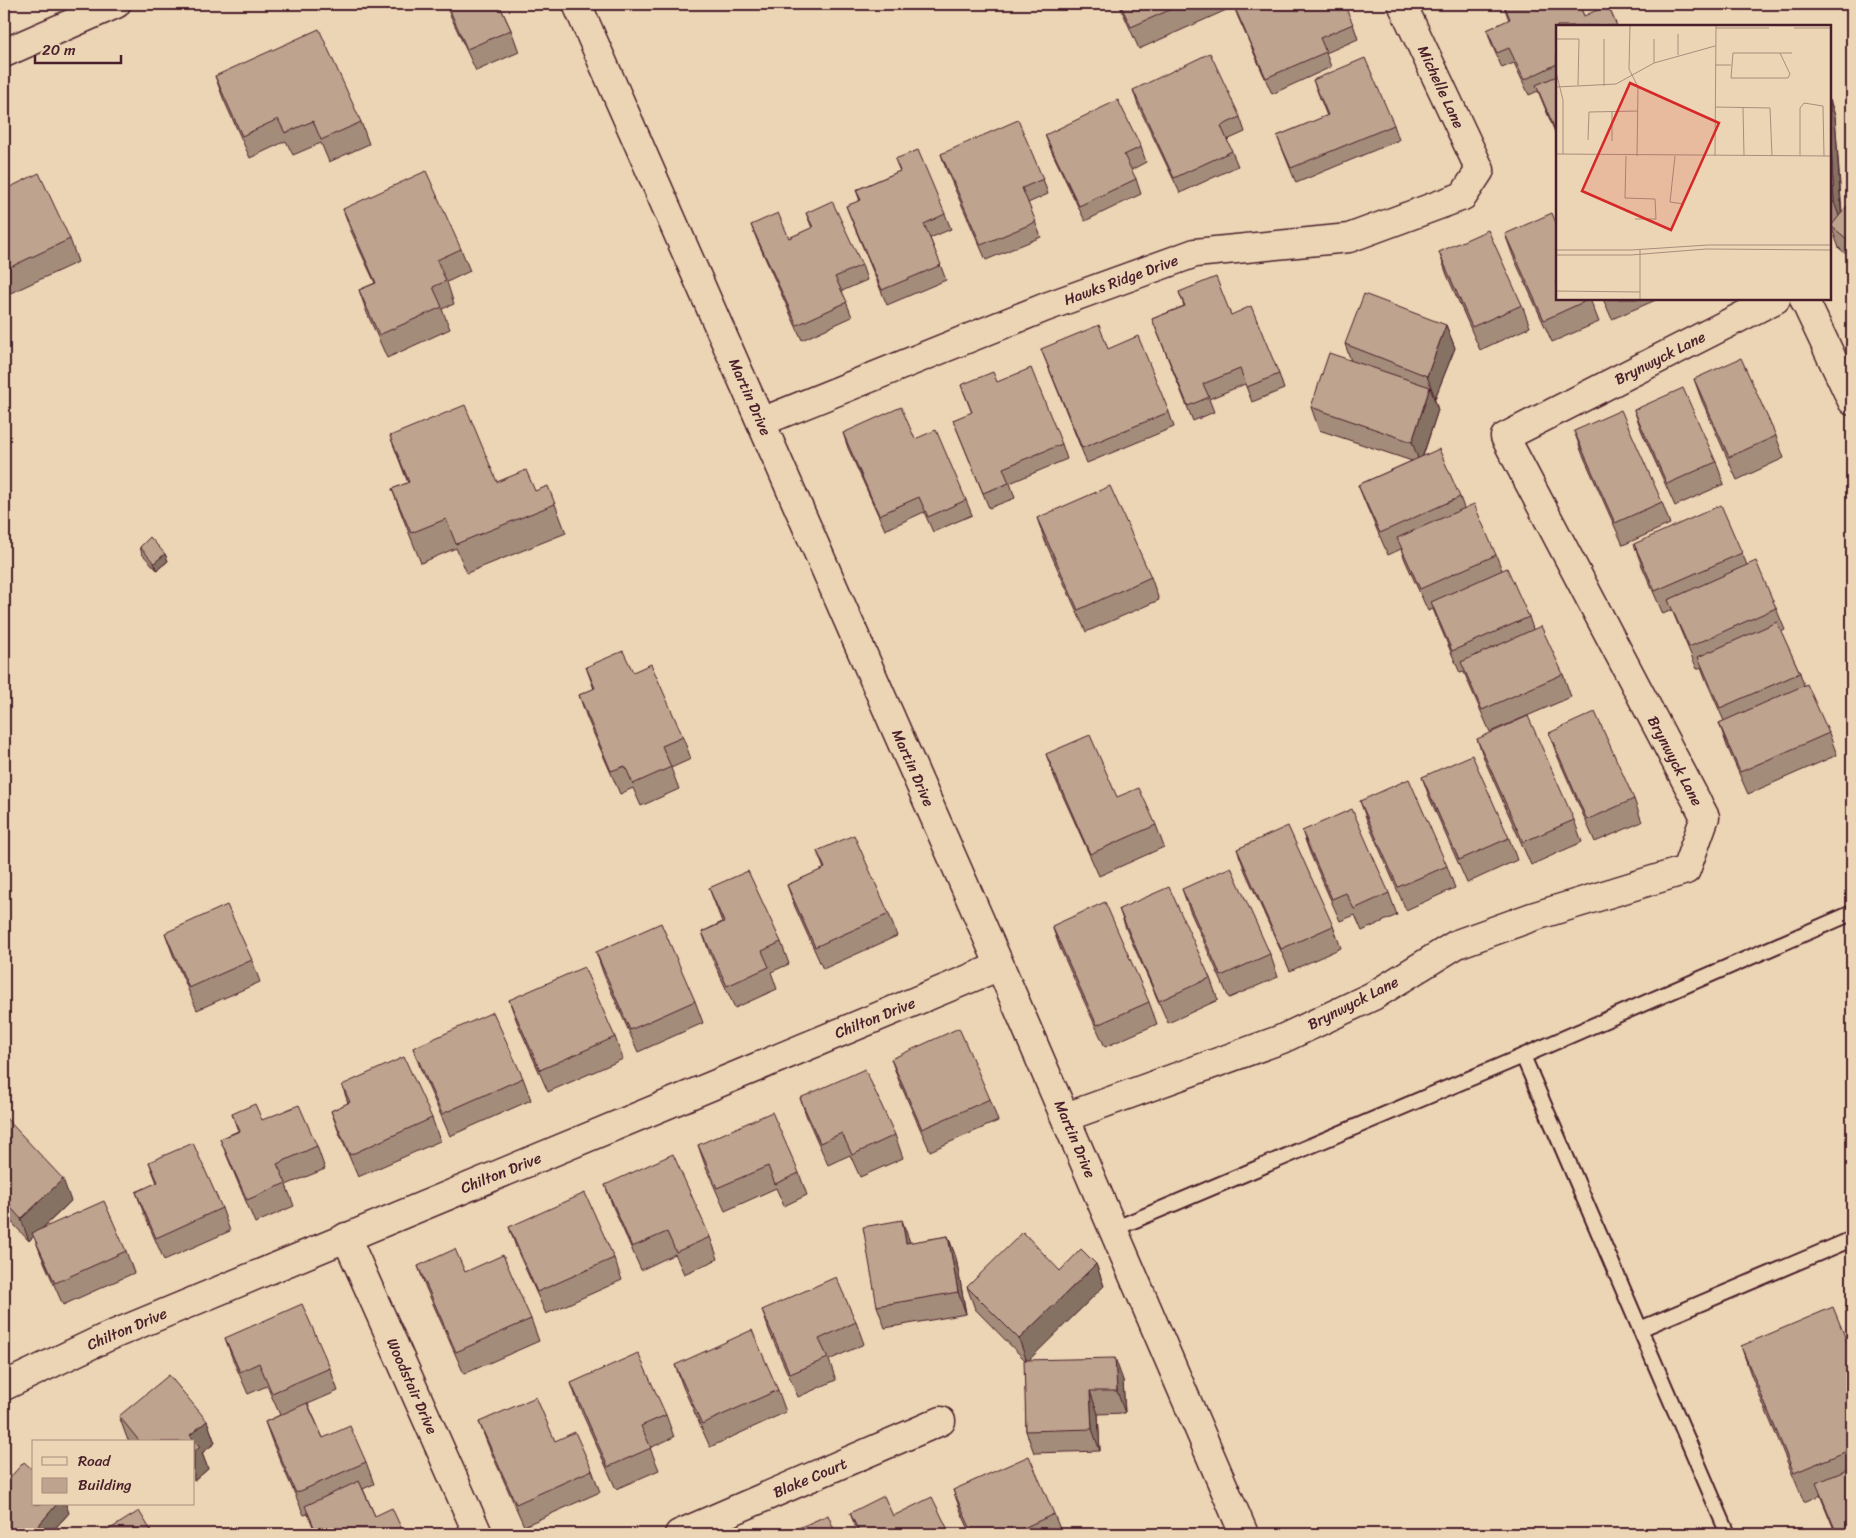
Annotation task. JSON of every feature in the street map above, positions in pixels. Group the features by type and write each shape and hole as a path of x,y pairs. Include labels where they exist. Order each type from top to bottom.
{"street":[{"path":"4,54 116,4"},
{"name":"Martin Drive","path":"577,4 1066,1117 1244,1534"},
{"name":"Michelle Lane","path":"1402,4 1480,170"},
{"name":"Hawks Ridge Drive","path":"761,422 1046,307 1196,253 1349,238 1463,196 1480,170"},
{"name":"Brynwyck Lane","path":"1066,1117 1282,1039 1373,996 1457,944 1532,917 1686,870 1705,817 1505,437 1774,300"},
{"path":"1804,300 1852,401"},
{"name":"Chilton Drive","path":"4,1386 105,1338 1000,966"},
{"name":"Woodstair Drive","path":"346,1237 478,1534"},
{"name":"Blake Court","path":"679,1534 941,1421"}],"lane":[{"path":"1114,1229 1523,1056 1852,913"},
{"path":"1523,1056 1728,1534"},
{"path":"1640,1330 1852,1239"}],"building":[{"path":"447,4 499,4 511,30 467,49"},
{"path":"1120,4 1183,4 1131,27"},
{"path":"1233,4 1344,4 1353,24 1320,38 1326,52 1266,78"},
{"path":"1504,4 1579,4 1584,16 1608,5 1617,25 1556,25 1556,64 1524,80 1509,48 1497,53 1487,30 1510,19"},
{"path":"319,29 361,122 321,140 313,121 285,133 278,119 242,136 215,76"},
{"path":"1210,53 1240,117 1221,126 1232,151 1174,178 1133,90"},
{"path":"1365,58 1394,125 1291,168 1277,136 1328,115 1313,80"},
{"path":"1556,76 1556,132 1536,85"},
{"path":"1118,100 1141,147 1124,155 1136,179 1079,206 1045,135"},
{"path":"1018,120 1043,179 1022,188 1036,222 981,245 941,154"},
{"path":"1831,149 1834,202 1831,202"},
{"path":"918,150 945,214 924,224 941,265 882,290 846,206 861,200 856,190 900,171 895,159"},
{"path":"426,171 461,249 437,260 446,281 433,287 442,307 379,335 359,290 376,283 343,209"},
{"path":"39,173 70,239 4,270 4,190"},
{"path":"1852,200 1852,243 1831,226"},
{"path":"832,201 862,265 835,277 847,302 797,325 751,225 778,213 789,238 813,227 806,213"},
{"path":"1552,213 1556,223 1556,300 1588,300 1544,320 1505,234"},
{"path":"1488,230 1522,305 1472,327 1439,252"},
{"path":"1216,277 1231,315 1251,306 1279,374 1247,387 1240,369 1203,384 1209,397 1188,406 1152,319 1185,306 1179,292"},
{"path":"1364,294 1446,325 1427,376 1345,344"},
{"path":"1099,325 1108,349 1138,336 1169,412 1082,448 1041,349"},
{"path":"1329,353 1430,387 1412,442 1311,407"},
{"path":"1741,358 1776,436 1729,457 1694,379"},
{"path":"1031,368 1062,444 1003,468 1009,483 983,493 953,420 972,412 961,385 993,372 997,382"},
{"path":"1683,388 1716,462 1667,484 1634,410"},
{"path":"465,405 497,482 526,470 535,491 548,486 555,504 456,544 446,519 411,533 392,489 409,482 390,436"},
{"path":"901,407 915,439 936,430 966,500 928,517 919,497 879,515 843,433"},
{"path":"1621,410 1662,502 1615,523 1574,431"},
{"path":"1439,449 1460,497 1380,533 1358,485"},
{"path":"1110,486 1151,577 1078,610 1037,518"},
{"path":"1474,504 1496,555 1420,589 1397,538"},
{"path":"1721,505 1742,553 1655,591 1634,544"},
{"path":"150,537 165,554 154,563 140,547"},
{"path":"1756,561 1776,608 1689,647 1668,600"},
{"path":"1507,568 1529,617 1452,651 1431,602"},
{"path":"1777,622 1800,673 1720,708 1698,657"},
{"path":"1541,626 1563,674 1482,710 1461,662"},
{"path":"623,651 633,672 651,664 683,737 662,746 671,767 633,784 625,766 611,771 579,695 595,688 586,667"},
{"path":"1807,684 1829,733 1740,772 1719,723"},
{"path":"1595,712 1634,799 1587,820 1549,733"},
{"path":"1528,716 1574,820 1523,842 1477,739"},
{"path":"1090,735 1117,797 1139,788 1156,825 1090,854 1046,754"},
{"path":"1472,755 1509,838 1459,860 1422,777"},
{"path":"1409,779 1447,866 1398,887 1360,801"},
{"path":"1352,809 1389,893 1354,909 1346,893 1332,899 1302,831"},
{"path":"1288,826 1333,926 1281,949 1237,849"},
{"path":"854,835 889,914 815,947 787,885 825,868 817,851"},
{"path":"1231,867 1270,954 1221,976 1182,889"},
{"path":"748,871 781,942 762,951 769,967 727,986 702,932 724,922 709,888"},
{"path":"1169,887 1210,978 1159,1001 1119,909"},
{"path":"1105,902 1149,1002 1097,1025 1052,926"},
{"path":"227,905 252,960 189,988 165,933"},
{"path":"661,923 695,1001 630,1030 596,952"},
{"path":"584,967 615,1037 540,1070 509,1000"},
{"path":"493,1012 523,1078 442,1114 413,1048"},
{"path":"959,1028 990,1099 922,1129 891,1059"},
{"path":"404,1057 432,1118 350,1155 331,1111 350,1102 342,1085"},
{"path":"865,1069 895,1135 852,1155 842,1133 820,1143 800,1098"},
{"path":"255,1104 262,1120 299,1105 317,1146 277,1164 286,1183 247,1200 220,1139 240,1131 232,1114"},
{"path":"772,1112 799,1173 775,1184 768,1166 717,1188 698,1145"},
{"path":"6,1118 63,1179 21,1219 4,1200 4,1120"},
{"path":"193,1143 222,1208 156,1238 136,1192 158,1182 149,1162"},
{"path":"673,1154 710,1237 676,1252 667,1232 632,1247 605,1185"},
{"path":"585,1193 614,1258 537,1292 509,1227"},
{"path":"104,1201 126,1251 55,1283 32,1233"},
{"path":"902,1220 906,1243 948,1236 958,1292 877,1306 863,1227"},
{"path":"1023,1232 1060,1271 1081,1249 1096,1264 1019,1339 967,1287"},
{"path":"455,1249 465,1272 503,1255 531,1319 456,1352 418,1266"},
{"path":"836,1277 856,1322 819,1339 828,1358 790,1374 762,1310"},
{"path":"302,1304 330,1368 272,1393 259,1363 240,1372 225,1338"},
{"path":"1833,1307 1852,1354 1852,1449 1794,1473 1741,1346"},
{"path":"752,1330 778,1390 702,1424 675,1365"},
{"path":"638,1353 666,1415 641,1426 651,1448 608,1467 571,1383"},
{"path":"1115,1358 1117,1391 1090,1391 1092,1429 1026,1431 1024,1360"},
{"path":"169,1375 207,1421 190,1435 194,1440 138,1440 119,1416"},
{"path":"536,1397 555,1441 575,1432 592,1470 516,1504 479,1422"},
{"path":"307,1403 323,1438 350,1426 366,1462 296,1493 265,1422"},
{"path":"195,1441 200,1447 195,1451"},
{"path":"1029,1456 1054,1514 1017,1531 1018,1534 973,1534 953,1490"},
{"path":"24,1462 32,1469 32,1506 55,1506 31,1534 14,1534 4,1525 4,1484"},
{"path":"1852,1468 1852,1534 1837,1534 1816,1483"},
{"path":"359,1481 375,1516 392,1508 404,1534 317,1534 305,1506"},
{"path":"884,1496 893,1516 932,1497 950,1534 860,1534 850,1513"},
{"path":"139,1511 153,1534 102,1534"},
{"path":"828,1515 836,1534 785,1534"}]}
